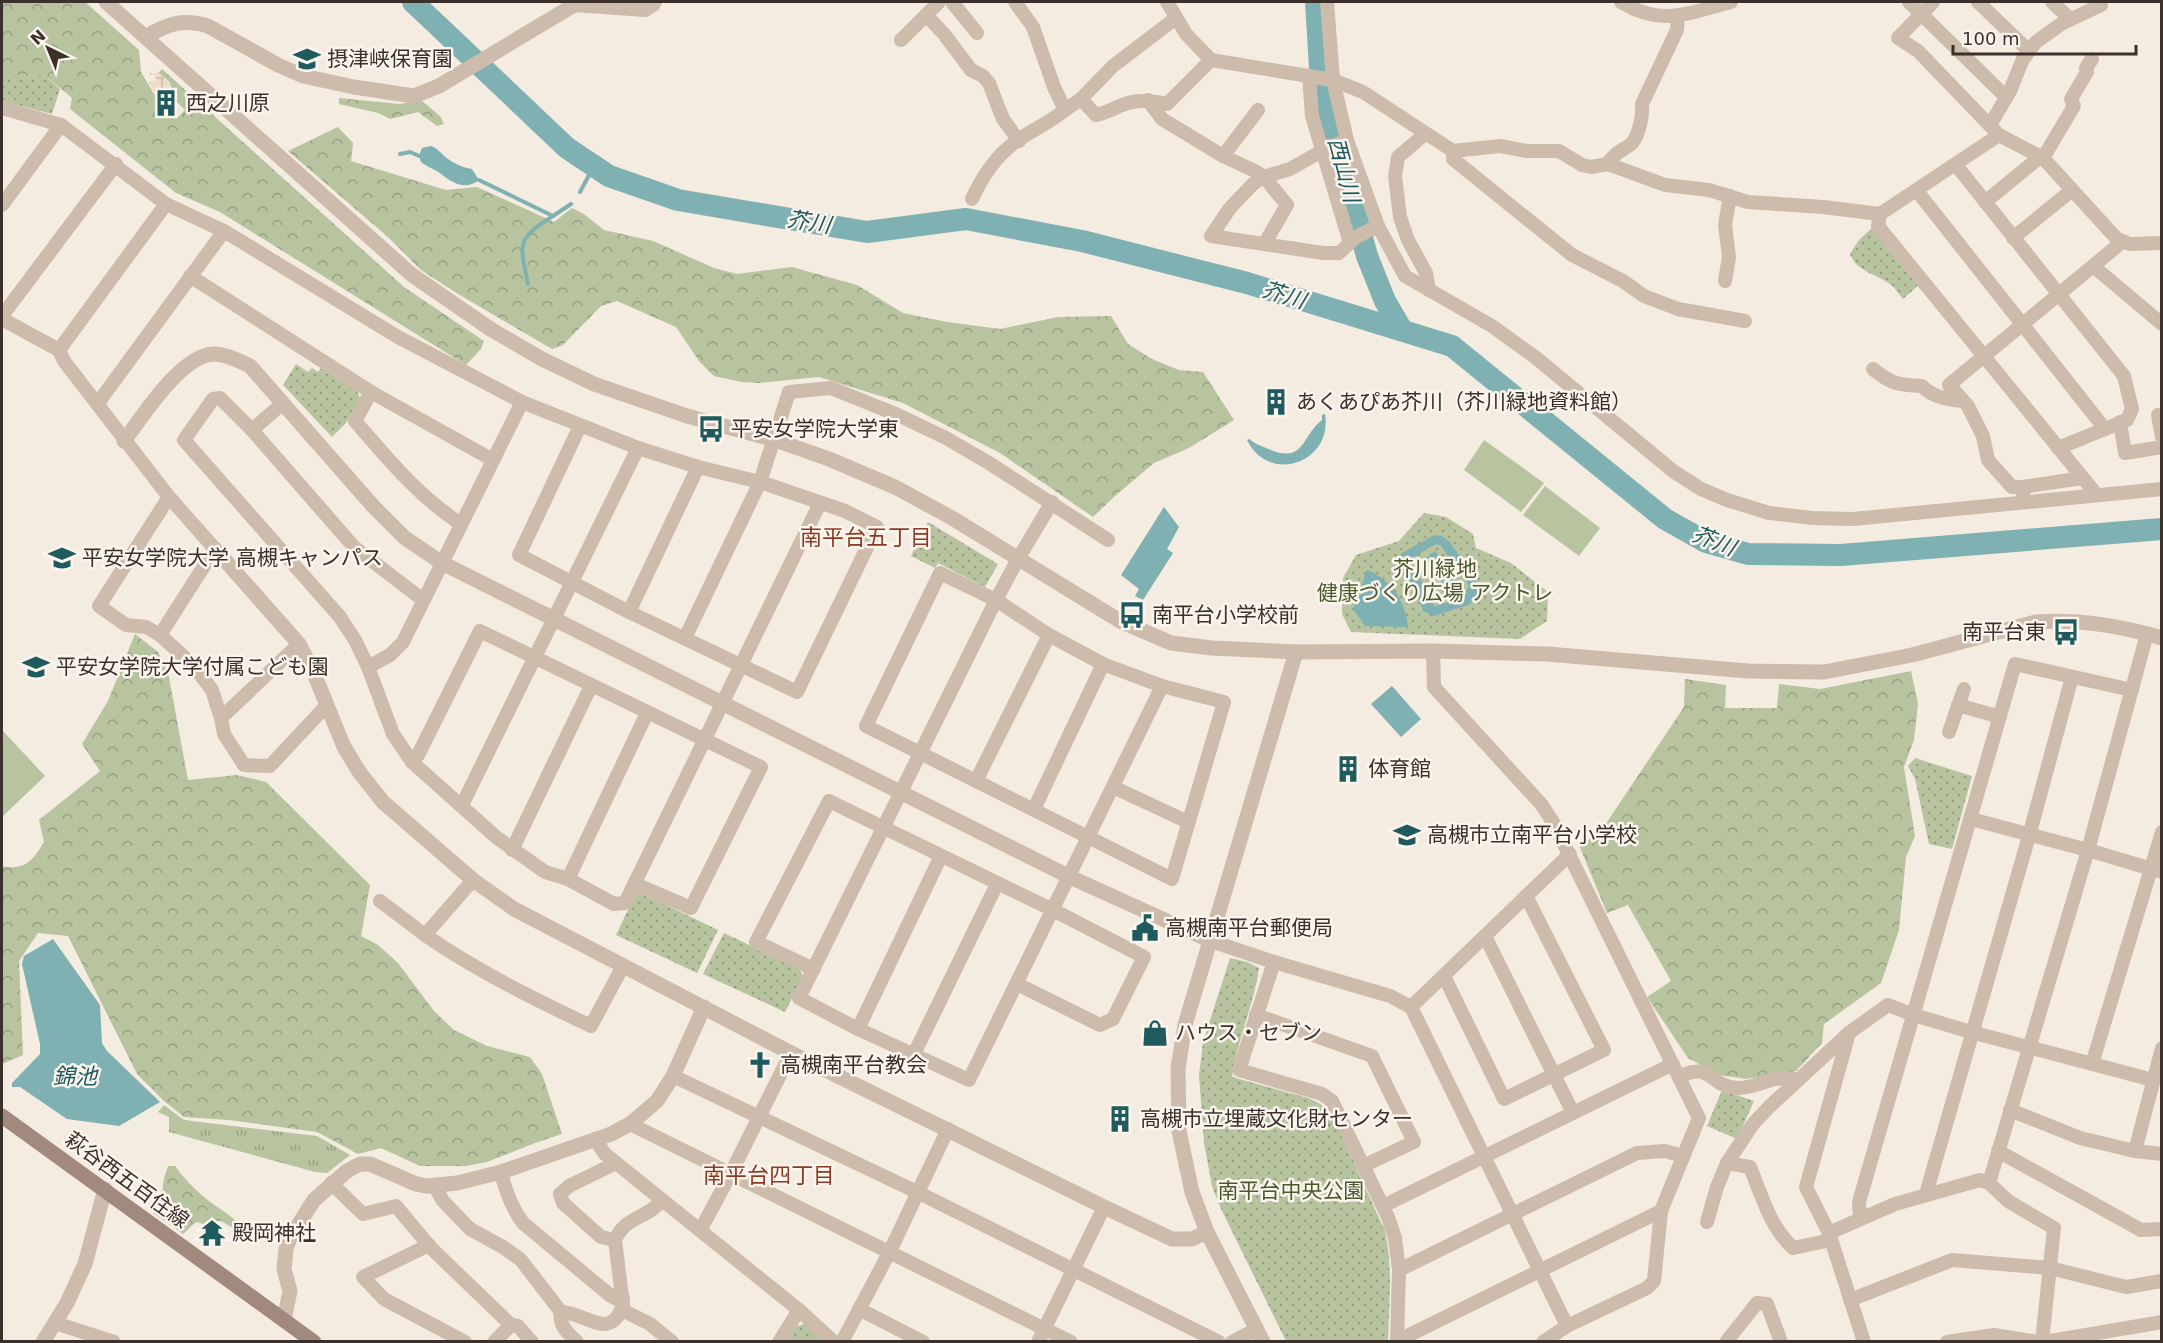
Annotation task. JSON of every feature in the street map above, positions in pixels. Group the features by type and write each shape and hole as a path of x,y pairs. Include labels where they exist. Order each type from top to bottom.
{"main road":[{"name":"萩谷西五百住線","path":"2,1116 314,1341"}],"street":[{"path":"106,2 412,275 492,330 551,364 594,384 687,416 775,440 829,459 895,487 952,518 1120,621 1171,643 1212,648 1296,652 1433,651 1547,654 1748,671 1824,672 1912,655 2036,621 2094,623 2154,636 2132,690 2088,850 1989,1183"},
{"path":"146,37 172,24 185,21 197,22 303,76 414,96 439,86 576,3 645,10 655,2"},
{"path":"901,40 939,2"},
{"path":"952,2 977,33"},
{"path":"1015,2 1033,27 1054,87 1065,110"},
{"path":"1167,2 1186,34 1211,60 1331,79 1363,92 1453,151 1500,146 1527,151 1559,151 1582,165 1590,167 1608,164 1658,183 1709,189 1748,202 1823,207 1880,214 1956,165 1995,130 2006,97 2028,51 2046,34 2070,19 2101,5"},
{"path":"1327,2 1331,79 1346,140 1375,227 1405,276 1492,326 1535,357 1673,471 1701,489 1769,513 1812,518 1853,519 2162,489"},
{"path":"1621,2 1634,10 1662,17 1677,16 1731,2"},
{"path":"1909,2 2006,97"},
{"path":"1933,2 1898,38 1918,51 1995,130 2042,157 2111,233 2122,242 2162,243"},
{"path":"1978,2 2028,51"},
{"path":"2052,2 2070,19"},
{"path":"926,15 944,34 971,70 983,76 989,83 1003,120 1019,141"},
{"path":"1608,164 1612,157 1632,144 1635,139 1642,104 1677,30 1677,16"},
{"path":"972,199 988,169 998,157 1081,99 1113,66 1176,18"},
{"path":"1985,202 2042,157 2074,106 2071,99 2092,59"},
{"path":"1081,99 1096,115 1127,103 1148,100 1167,104 1211,60"},
{"path":"1309,76 1312,116 1353,240"},
{"path":"1148,100 1161,120 1223,156 1255,171 1287,205 1265,243"},
{"path":"2,108 61,125 116,164 166,204 224,231 398,337 522,402 638,448 760,482 845,511 877,527 797,692 629,612 519,555 580,426"},
{"path":"1223,156 1258,110"},
{"path":"2,205 61,125"},
{"path":"1425,134 1398,157 1395,176 1400,217 1408,240 1426,273 1429,290"},
{"path":"1346,140 1290,169 1263,177 1230,208 1211,236 1323,253 1340,253 1353,240 1375,227"},
{"path":"1453,151 1453,159 1572,255 1623,281 1644,296 1678,309 1745,321"},
{"path":"116,164 2,318 59,350 64,361 169,497 299,644 314,671 344,747 360,773 383,802 473,880 514,909 623,966 791,1053 1172,1239 1192,1239 1207,1232"},
{"path":"1956,165 2124,376 2132,409 2127,420 2058,448"},
{"path":"2013,238 2072,190"},
{"path":"1917,191 2105,429"},
{"path":"1725,281 1729,257 1725,225 1730,196"},
{"path":"59,350 166,204"},
{"path":"1880,214 1878,226 2096,494"},
{"path":"98,403 224,231"},
{"path":"2082,478 2012,487 1988,460 1983,436 1963,401 1949,385 2122,242"},
{"path":"2093,266 2162,324"},
{"path":"190,276 371,392 494,460"},
{"path":"124,441 178,372 198,358 214,354 250,366 373,506 405,538 442,563 1070,877 1211,941 1390,996 1411,1007 1567,1326"},
{"path":"1874,369 1886,380 1896,384 1922,386 1926,391 1939,397 1963,401"},
{"path":"685,638 760,482 789,392 831,388 898,415 946,438 1052,502 1108,540"},
{"path":"371,392 355,422 410,484 439,510 461,524"},
{"path":"423,600 354,546 252,430 220,398 213,399 184,440 334,609 355,640 368,667 393,734 411,762 512,850 545,872 568,879 614,904 625,903 820,503"},
{"path":"368,667 390,655 404,642 522,402"},
{"path":"252,430 283,403"},
{"path":"2158,415 2162,437"},
{"path":"2120,422 2125,453 2162,447"},
{"path":"462,805 638,448"},
{"path":"629,612 698,466"},
{"path":"2134,491 2162,482"},
{"path":"2022,487 2024,502"},
{"path":"169,497 99,606 126,625 146,627 160,635 194,666 212,690 224,734 244,765 270,766 327,705"},
{"path":"1052,502 996,600 799,998 858,1029 969,1080 1162,686"},
{"path":"160,635 215,549"},
{"path":"940,573 996,600 1049,635 1103,664 1162,686 1224,702 1173,879 866,726 940,573"},
{"path":"411,762 418,755 480,631 761,767 691,908 634,884"},
{"path":"976,781 1049,635"},
{"path":"221,718 299,644"},
{"path":"1433,651 1434,687 1541,804 1553,822 1699,1118 1661,1211 1654,1281 1647,1288 1567,1326 1543,1341"},
{"path":"1232,1341 1260,1335 1207,1232 1192,1192 1179,1131 1178,1068 1185,1024 1296,652"},
{"path":"1034,809 1103,664"},
{"path":"1860,1218 1859,1202 2015,664 2132,690"},
{"path":"1926,1194 2029,836 2072,677"},
{"path":"512,850 591,686"},
{"path":"1949,732 1964,689"},
{"path":"1958,705 2000,717"},
{"path":"568,879 647,713"},
{"path":"1113,787 1188,822"},
{"path":"814,969 756,942 829,801 1144,957 1113,1019 1100,1025 1017,984"},
{"path":"1971,819 2156,870"},
{"path":"2092,1064 2156,870 2162,832"},
{"path":"1411,1007 1570,854"},
{"path":"858,1029 941,856"},
{"path":"425,935 473,880"},
{"path":"914,1054 997,884"},
{"path":"1444,976 1504,1099 1604,1050 1526,896"},
{"path":"380,902 451,953 591,1026 623,966"},
{"path":"1485,936 1573,1113"},
{"path":"1274,962 1239,1070 1322,1094 1332,1101 1383,1206 1395,1238 1399,1270 1397,1341 1661,1211"},
{"path":"1707,1222 1727,1163 1753,1124 1850,1032 1888,1005 1971,1032 2153,1080"},
{"path":"284,1320 290,1291 284,1269 287,1246 314,1200 331,1183 353,1167 370,1164 421,1185 457,1184 501,1173 611,1134 630,1124 657,1101 673,1076 704,1007"},
{"path":"1256,1015 1372,1056 1414,1142 1363,1166"},
{"path":"1850,1032 1806,1187 1830,1237 1864,1341"},
{"path":"2134,1151 2162,1048"},
{"path":"701,1229 791,1053"},
{"path":"1383,1206 1673,1064"},
{"path":"1679,1077 1695,1070 1704,1072 1719,1083 1738,1088 1777,1079 1799,1079"},
{"path":"673,1076 917,1192 1219,1341"},
{"path":"2010,1110 2080,1138 2134,1151 2162,1154"},
{"path":"630,1124 1071,1341"},
{"path":"842,1341 890,1251 948,1129"},
{"path":"595,1139 605,1154 701,1229 834,1341"},
{"path":"1399,1270 1637,1153 1665,1151 1683,1156"},
{"path":"1998,1151 2141,1230 2162,1229"},
{"path":"615,1162 612,1166 569,1186 560,1194 563,1203 601,1237 615,1240"},
{"path":"1727,1163 1750,1167 1770,1217 1784,1239 1793,1248 1830,1237 1860,1218 1894,1204 1976,1181 1989,1183 2011,1203 2054,1228 2042,1341"},
{"path":"501,1173 516,1214 523,1223 611,1296 672,1341"},
{"path":"331,1183 363,1214 396,1206 429,1245 511,1325 518,1326 532,1341"},
{"path":"434,1185 443,1201 470,1229 521,1260 561,1312 561,1323 577,1341"},
{"path":"43,1341 77,1284 86,1264 105,1189"},
{"path":"561,1312 605,1325 614,1322 622,1304 615,1240 619,1230 629,1221 657,1207 662,1200"},
{"path":"1038,1341 1104,1207"},
{"path":"429,1245 363,1277 384,1299 465,1341"},
{"path":"1850,1300 1952,1260 2050,1268 2126,1287 2162,1281"},
{"path":"1726,1341 1757,1303 1767,1304 1781,1341"},
{"path":"779,1341 799,1310"},
{"path":"860,1310 923,1341"},
{"path":"1947,1341 1994,1335 2042,1341 2078,1339 2162,1322"},
{"path":"55,1323 114,1341"},
{"path":"494,1341 511,1325"}],"green space":[{"path":"2,2 85,2 139,50 141,72 167,116 177,118 185,110 176,101 169,81 158,73 162,69 404,287 484,341 481,349 466,365 220,212 176,193 70,109 72,98 44,75 2,76"},
{"path":"44,75 60,89 52,114 2,101 2,76"},
{"path":"339,98 399,104 422,101 440,116 444,124 437,126 418,112 390,119 378,113 339,104"},
{"path":"338,127 353,143 351,161 446,190 477,187 554,222 572,208 584,214 604,230 653,241 714,268 737,274 792,267 857,285 903,313 1000,329 1058,317 1111,316 1128,344 1152,359 1179,370 1203,372 1234,420 1189,448 1154,463 1093,517 1000,453 903,403 819,377 759,383 714,376 699,361 676,327 617,301 601,306 563,345 552,349 421,270 388,237 288,151"},
{"path":"1873,227 1920,284 1903,299 1890,284 1857,264 1850,254 1859,240"},
{"path":"296,364 308,372 312,368 318,372 321,368 357,391 360,398 346,423 332,437 283,385"},
{"path":"1484,440 1544,483 1521,512 1464,470"},
{"path":"1545,486 1600,528 1579,556 1523,515"},
{"name":"芥川緑地 健康づくり広場 アクトレ","path":"1424,513 1446,517 1473,534 1476,548 1511,563 1548,592 1547,621 1520,639 1351,632 1342,614 1343,578 1356,555 1399,541"},
{"path":"928,522 998,564 985,587 938,563 935,568 911,556"},
{"path":"135,634 158,652 168,672 188,780 237,775 266,782 370,885 361,936 378,945 398,963 434,1011 454,1030 487,1046 530,1057 542,1074 562,1134 487,1162 466,1166 420,1166 381,1148 358,1154 317,1132 229,1120 184,1117 137,1074 68,936 38,933 19,961 23,1055 2,1064 2,866 17,867 28,863 44,842 39,820 100,771 82,744 108,701"},
{"path":"1911,671 1918,704 1914,740 1904,767 1915,836 1906,857 1899,930 1881,983 1824,1024 1822,1043 1796,1071 1746,1079 1719,1075 1688,1058 1647,997 1671,981 1628,905 1607,913 1579,845 1599,834 1684,707 1685,679 1726,685 1725,708 1777,708 1779,684 1820,689"},
{"path":"2,730 45,776 2,817"},
{"path":"1915,758 1972,776 1952,849 1929,844 1915,779 1908,766"},
{"path":"637,891 718,930 697,973 616,935"},
{"path":"724,933 800,969 803,977 785,1012 703,974"},
{"name":"南平台中央公園","path":"1230,958 1259,968 1232,1077 1308,1098 1319,1103 1332,1114 1385,1231 1390,1272 1388,1341 1286,1341 1221,1209 1212,1186 1204,1143 1199,1075 1203,1042"},
{"path":"1722,1090 1754,1101 1737,1139 1707,1126"},
{"path":"164,1105 184,1120 317,1136 350,1155 327,1173 315,1172 169,1132 169,1117 158,1112"},
{"path":"168,1166 175,1166 200,1194 235,1220 247,1240 242,1237 242,1233 221,1221 218,1221 212,1231 196,1222 183,1234 153,1213 161,1202"},
{"path":"805,1324 824,1341 784,1342 793,1327"}],"shaded area":[{"path":"150,73 157,73 168,81 175,101 168,106 168,100 164,100 164,106 149,82 156,81 155,75 150,75"}],"water":[{"path":"431,146 453,163 472,169 479,180 469,185 459,184 423,164 419,156 422,148"},
{"path":"1325,414 1325,431 1319,445 1310,456 1297,462 1283,464 1270,462 1257,454 1247,440 1250,439 1279,453 1295,451 1301,447 1322,420 1322,415"},
{"path":"1164,507 1179,527 1167,549 1173,553 1143,600 1135,596 1139,589 1121,575"},
{"path":"1434,535 1442,536 1449,541 1475,578 1479,589 1475,600 1468,605 1434,616 1423,611 1416,591 1399,570 1397,562 1402,553","holes":["1438,544 1468,584 1468,589 1466,594 1457,600 1435,606 1429,600 1422,582 1408,565 1409,560 1432,546"]},
{"path":"1435,551 1461,586 1450,594 1425,559"},
{"path":"1367,570 1383,579 1396,592 1407,617 1408,627 1365,626 1353,609"},
{"path":"1392,686 1421,719 1401,737 1371,704"},
{"name":"錦池","path":"53,939 100,1005 102,1043 107,1051 160,1102 119,1126 67,1119 20,1087 12,1087 12,1083 40,1054 40,1044 22,964 24,956"}],"waterway":[{"name":"芥川","path":"413,2 567,148 609,176 678,200 867,232 966,219 1082,241 1247,283 1452,346 1665,519 1706,542 1748,554 1841,555 2162,529"},
{"name":"西山川","path":"1316,2 1320,67 1328,114 1367,256 1385,301 1402,330"},
{"path":"400,154 410,152 419,156"},
{"path":"580,192 594,166"},
{"path":"479,180 553,216 571,204"},
{"path":"528,284 523,259 523,244 532,231 553,216"}],"place":[{"name":"摂津峡保育園","path":"307,59"},
{"name":"西之川原","path":"166,103"},
{"name":"あくあぴあ芥川（芥川緑地資料館）","path":"1276,402"},
{"name":"平安女学院大学東","path":"711,429"},
{"name":"平安女学院大学 高槻キャンパス","path":"62,558"},
{"name":"南平台小学校前","path":"1132,615"},
{"name":"南平台東","path":"2066,632"},
{"name":"平安女学院大学付属こども園","path":"36,667"},
{"name":"体育館","path":"1348,769"},
{"name":"高槻市立南平台小学校","path":"1407,835"},
{"name":"高槻南平台郵便局","path":"1145,928"},
{"name":"ハウス・セブン","path":"1155,1033"},
{"name":"高槻南平台教会","path":"760,1065"},
{"name":"高槻市立埋蔵文化財センター","path":"1120,1119"},
{"name":"殿岡神社","path":"212,1233"}],"district":[{"name":"南平台五丁目","path":"866,537"},
{"name":"南平台四丁目","path":"769,1175"}]}
